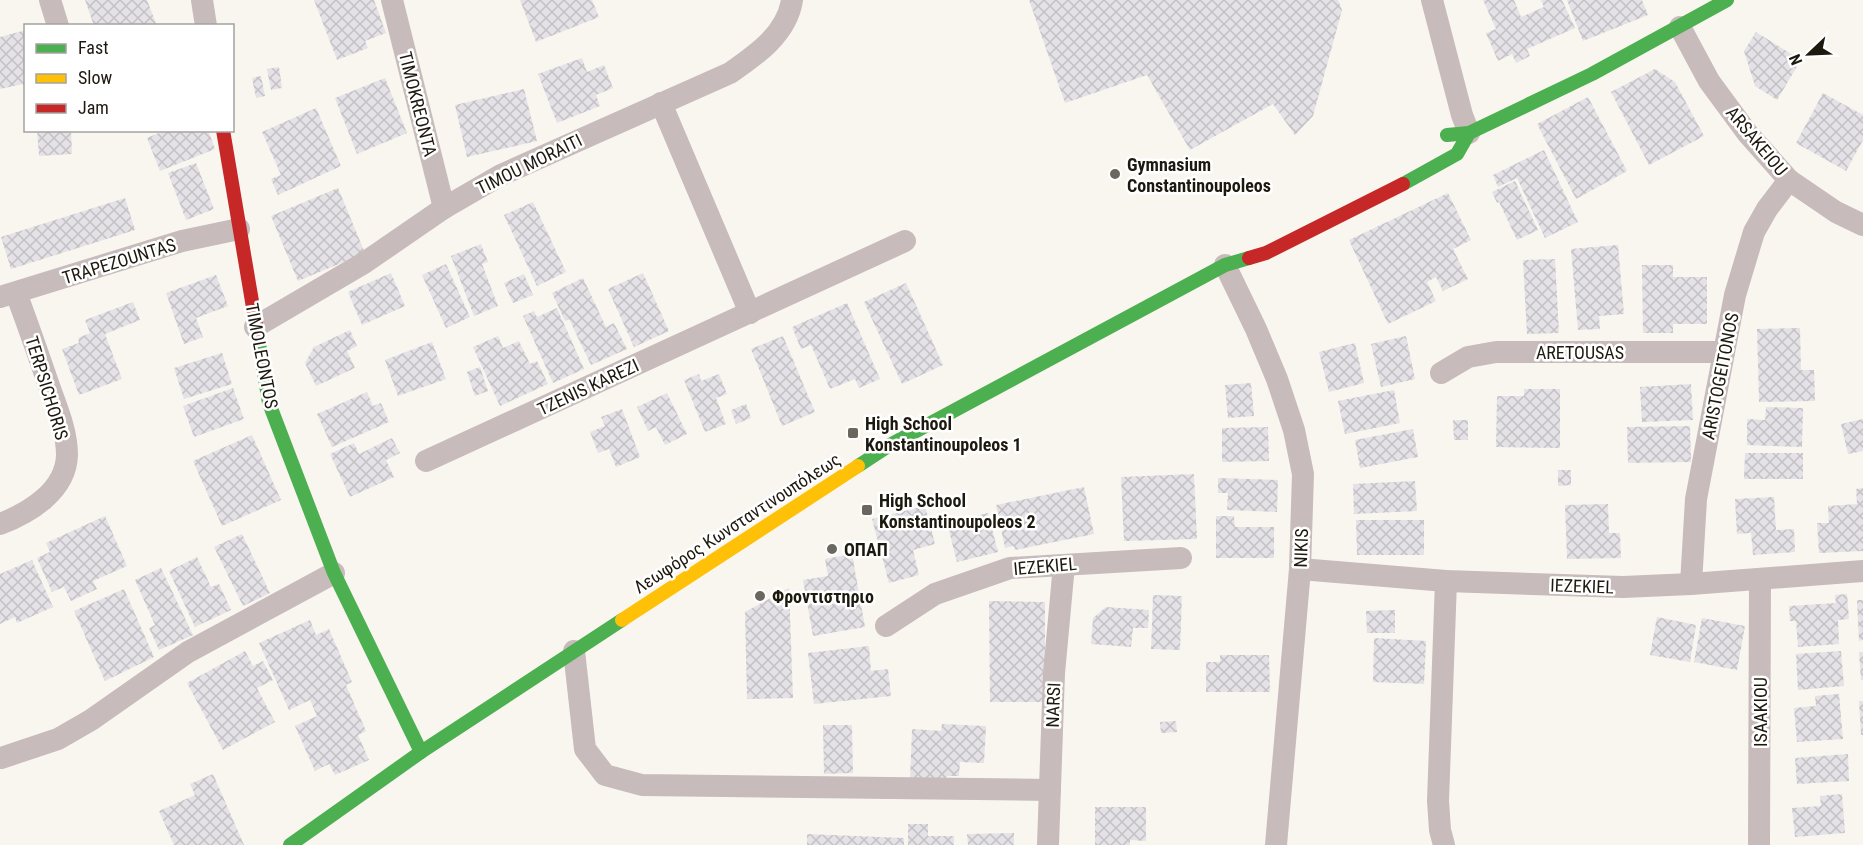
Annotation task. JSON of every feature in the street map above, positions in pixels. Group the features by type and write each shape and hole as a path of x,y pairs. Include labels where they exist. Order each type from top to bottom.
{"street":[{"path":"50,0 57,24"},
{"path":"202,0 206,24"},
{"name":"TIMOKREONTA","path":"392,0 444,208"},
{"name":"TIMOU MORAITI","path":"255,327 364,263 444,208 501,175 730,73 759,53 777,33 792,0"},
{"path":"1432,0 1462,115 1469,133"},
{"name":"Λεωφόρος Κωνσταντινουπόλεως","path":"1437,140 1446,135 1469,133 1592,74 1727,0"},
{"name":"ARSAKEIOU","path":"1680,27 1709,81 1748,134 1789,180 1836,212 1863,225"},
{"path":"661,103 750,313"},
{"name":"TIMOLEONTOS","path":"223,132 269,403 334,573 421,752"},
{"name":"Λεωφόρος Κωνσταντινουπόλεως","path":"290,845 421,752 890,445 1225,265 1266,253 1407,182 1456,154 1469,133"},
{"name":"ARISTOGEITONOS","path":"1691,584 1696,499 1735,295 1754,232 1767,209 1789,180"},
{"name":"TRAPEZOUNTAS","path":"8,295 182,241 239,229"},
{"name":"TZENIS KAREZI","path":"426,461 905,241"},
{"name":"Λεωφόρος Κωνσταντινουπόλεως","path":"1225,265 1249,243"},
{"name":"NIKIS","path":"1225,265 1277,379 1294,430 1303,474 1300,569 1276,845"},
{"name":"TERPSICHORIS","path":"0,524 40,503 59,483 67,457 63,425 8,295"},
{"name":"ARETOUSAS","path":"1441,373 1468,357 1496,352 1724,352"},
{"name":"IEZEKIEL","path":"886,626 935,594 1010,568 1181,558"},
{"name":"NARSI","path":"1047,845 1053,674 1064,565"},
{"name":"IEZEKIEL","path":"1300,569 1446,581 1623,587 1863,571"},
{"path":"1,758 58,739 92,720 188,652 334,573"},
{"name":"ISAAKIOU","path":"1759,845 1760,579"},
{"path":"1444,845 1440,830 1438,801 1446,581"},
{"path":"574,651 585,749 605,775 642,785 1050,790"}],"building":[{"path":"85,0 147,0 156,24 93,24"},
{"path":"314,0 374,0 386,33 365,41 368,48 337,60"},
{"path":"520,0 592,0 599,17 536,42"},
{"name":"Gymnasium Constantinoupoleos","path":"1029,0 1338,0 1342,10 1313,116 1295,135 1273,104 1190,150 1147,75 1065,103"},
{"path":"1483,0 1514,0 1521,17 1544,7 1541,0 1562,0 1575,28 1527,49 1530,56 1516,63 1512,54 1498,61 1486,33 1496,29"},
{"path":"1567,0 1642,0 1648,15 1583,41"},
{"path":"24,31 24,86 23,84 0,89 0,37"},
{"path":"1756,32 1801,60 1777,100 1755,86 1744,51"},
{"path":"582,58 587,72 604,65 613,88 596,95 600,106 557,123 538,74"},
{"path":"279,67 282,88 271,90 267,69"},
{"path":"1655,69 1675,82 1704,136 1649,165 1611,92"},
{"path":"261,76 265,96 256,98 252,78"},
{"path":"385,78 407,133 357,154 335,98"},
{"path":"524,89 537,141 467,157 455,105"},
{"path":"1823,93 1863,115 1863,140 1846,171 1796,143"},
{"path":"1588,97 1627,171 1576,199 1537,124"},
{"path":"316,108 341,166 278,195 271,179 281,175 262,132"},
{"path":"37,132 71,132 72,154 39,156"},
{"path":"161,132 209,132 215,149 160,171 147,138"},
{"path":"1544,150 1578,222 1545,238 1517,178 1498,187 1493,175"},
{"path":"196,163 214,209 186,220 168,173"},
{"path":"1515,181 1538,230 1517,240 1492,192"},
{"path":"338,188 365,253 298,281 271,216"},
{"path":"1448,193 1471,240 1453,249 1468,279 1443,291 1436,277 1427,282 1436,301 1388,324 1349,240"},
{"path":"125,198 135,230 11,269 1,237"},
{"path":"533,202 566,272 537,286 504,215"},
{"path":"481,244 488,262 482,264 498,306 474,316 451,256"},
{"path":"1618,245 1624,314 1599,316 1600,329 1578,330 1571,249"},
{"path":"1555,259 1559,333 1527,334 1523,260"},
{"path":"446,264 470,317 446,328 422,275"},
{"path":"1642,265 1673,265 1673,277 1707,277 1707,324 1673,324 1673,333 1643,333"},
{"path":"391,273 405,306 362,325 348,292"},
{"path":"643,273 669,331 634,347 608,289"},
{"path":"524,274 533,295 513,303 504,283"},
{"path":"216,275 228,306 196,318 203,337 184,344 166,293"},
{"path":"583,278 606,327 614,323 627,349 591,365 569,319 565,321 552,293"},
{"path":"906,283 943,365 902,384 864,302"},
{"path":"133,302 140,320 105,334 122,379 79,395 62,349 79,343 78,338 90,333 85,320"},
{"path":"847,303 880,379 859,388 855,379 830,389 811,345 801,349 792,327"},
{"path":"557,308 584,369 553,383 523,316 534,311 537,317"},
{"path":"1800,328 1801,370 1814,370 1815,401 1759,402 1757,329"},
{"path":"350,330 357,346 347,351 355,368 316,386 305,363 314,347"},
{"path":"498,336 503,348 519,341 530,364 537,361 548,384 500,406 473,347"},
{"path":"783,336 815,412 782,426 751,349"},
{"path":"1406,336 1415,379 1381,387 1371,344"},
{"path":"432,342 446,379 398,396 385,360"},
{"path":"1355,343 1364,383 1329,392 1319,352"},
{"path":"222,353 232,384 184,399 174,368"},
{"path":"480,367 488,391 475,396 467,372"},
{"path":"699,374 701,381 719,374 727,394 716,398 726,424 705,432 684,380"},
{"path":"1251,383 1254,416 1228,418 1225,385"},
{"path":"1691,384 1693,420 1642,422 1640,387"},
{"path":"233,388 244,419 194,437 183,406"},
{"path":"1524,389 1560,389 1560,448 1496,447 1497,396 1524,396"},
{"path":"1394,390 1400,423 1345,434 1338,401"},
{"path":"367,392 373,406 381,403 389,422 332,447 317,414"},
{"path":"667,393 687,434 665,445 656,427 648,431 637,407"},
{"path":"746,404 751,418 736,424 731,410"},
{"path":"1766,407 1803,408 1802,447 1747,445 1747,419 1765,420"},
{"path":"622,409 640,457 616,467 609,449 598,453 590,432 605,426 601,417"},
{"path":"1863,419 1863,451 1848,454 1841,424"},
{"path":"1453,420 1468,420 1468,440 1454,440"},
{"path":"1690,426 1691,462 1628,463 1627,427"},
{"path":"1268,427 1269,461 1222,462 1222,428"},
{"path":"1413,429 1418,457 1360,468 1355,440"},
{"path":"252,435 281,500 222,526 193,461"},
{"path":"392,438 400,453 386,460 394,477 350,497 330,454 354,443 359,454"},
{"path":"1745,453 1803,453 1803,479 1744,479"},
{"path":"1558,470 1571,470 1571,485 1558,486"},
{"path":"1194,474 1197,539 1124,541 1121,477"},
{"path":"1218,478 1278,480 1277,512 1227,510 1228,493 1218,493"},
{"path":"1415,481 1417,511 1354,514 1353,484"},
{"path":"1084,487 1094,534 1015,550 1014,546 1005,548 996,505"},
{"path":"1863,488 1863,551 1819,553 1817,523 1829,523 1828,506 1857,504 1856,489"},
{"path":"1774,497 1776,530 1794,529 1795,552 1753,555 1751,533 1737,534 1735,499"},
{"path":"1608,504 1609,533 1620,533 1621,558 1567,559 1565,505"},
{"path":"925,506 935,544 913,550 919,575 889,583 872,519"},
{"path":"988,513 998,552 957,562 947,523"},
{"path":"105,516 127,566 93,581 97,589 71,601 64,587 52,592 37,558 50,552 46,543"},
{"path":"1216,516 1234,516 1235,527 1274,527 1274,558 1216,558"},
{"path":"1356,520 1424,520 1424,555 1357,555"},
{"path":"242,534 270,593 243,606 214,547"},
{"path":"852,554 865,627 813,636 803,580 828,576 825,559"},
{"path":"197,557 211,587 219,584 231,610 195,627 169,571"},
{"path":"32,560 53,607 17,623 15,617 0,624 0,574"},
{"path":"161,568 193,635 159,650 149,628 155,625 135,580"},
{"path":"789,588 793,698 747,699 745,612"},
{"path":"124,589 154,657 105,681 74,611"},
{"path":"1847,594 1849,619 1838,620 1839,644 1798,647 1796,621 1790,621 1789,606 1836,603 1835,595"},
{"path":"1153,595 1182,596 1180,650 1151,649"},
{"path":"1857,600 1863,600 1863,640 1859,641"},
{"path":"989,601 1045,602 1045,702 990,702"},
{"path":"1106,607 1149,610 1148,628 1133,628 1131,647 1091,644 1093,618"},
{"path":"1395,610 1395,633 1367,633 1366,611"},
{"path":"1657,617 1696,625 1690,662 1650,655"},
{"path":"1702,618 1745,626 1737,670 1694,662"},
{"path":"310,620 316,635 329,629 352,682 346,685 366,731 358,735 369,760 335,775 329,764 315,771 295,726 317,716 310,700 289,710 259,643"},
{"path":"1374,638 1426,641 1424,684 1373,682"},
{"path":"869,646 871,671 888,669 891,696 814,704 808,653"},
{"path":"245,651 253,666 263,661 273,680 257,688 275,722 223,750 187,683"},
{"path":"1841,651 1844,686 1798,690 1796,654"},
{"path":"1859,652 1863,652 1863,680 1861,680"},
{"path":"1220,655 1269,655 1270,692 1206,692 1206,662 1220,662"},
{"path":"1839,694 1843,739 1797,742 1794,708 1816,706 1815,696"},
{"path":"1859,701 1863,701 1863,735 1861,735"},
{"path":"1176,721 1177,732 1161,733 1160,722"},
{"path":"942,724 986,726 984,763 960,762 959,776 947,776 946,782 910,781 912,729 941,731"},
{"path":"823,725 852,725 853,773 824,774"},
{"path":"1848,754 1849,781 1797,784 1795,758"},
{"path":"213,774 244,845 174,845 159,811 195,795 190,784"},
{"path":"1842,794 1845,833 1795,837 1792,808 1821,806 1820,796"},
{"path":"1095,807 1146,807 1146,841 1130,840 1130,845 1095,845"},
{"path":"908,824 928,824 928,836 954,836 954,845 908,845"},
{"path":"1014,833 1014,845 968,845 967,834"},
{"path":"807,834 904,838 904,845 807,845"}],"traffic: fast":[{"path":"1447,135 1469,133 1592,74 1727,0"},
{"path":"1403,184 1457,154 1469,133"},
{"path":"858,466 890,445 1225,265 1249,258"},
{"path":"257,331 269,403 334,573 421,752"},
{"path":"290,845 421,752 622,620"}],"traffic: slow":[{"path":"622,620 858,466"}],"traffic: jam":[{"path":"223,132 257,331"},
{"path":"1249,258 1266,253 1403,184"}],"place":[{"name":"Gymnasium Constantinoupoleos","path":"1115,174"},
{"name":"High School Konstantinoupoleos 1","path":"853,433"},
{"name":"High School Konstantinoupoleos 2","path":"867,510"},
{"name":"ΟΠΑΠ","path":"832,549"},
{"name":"Φροντιστηριο","path":"760,596"}]}
